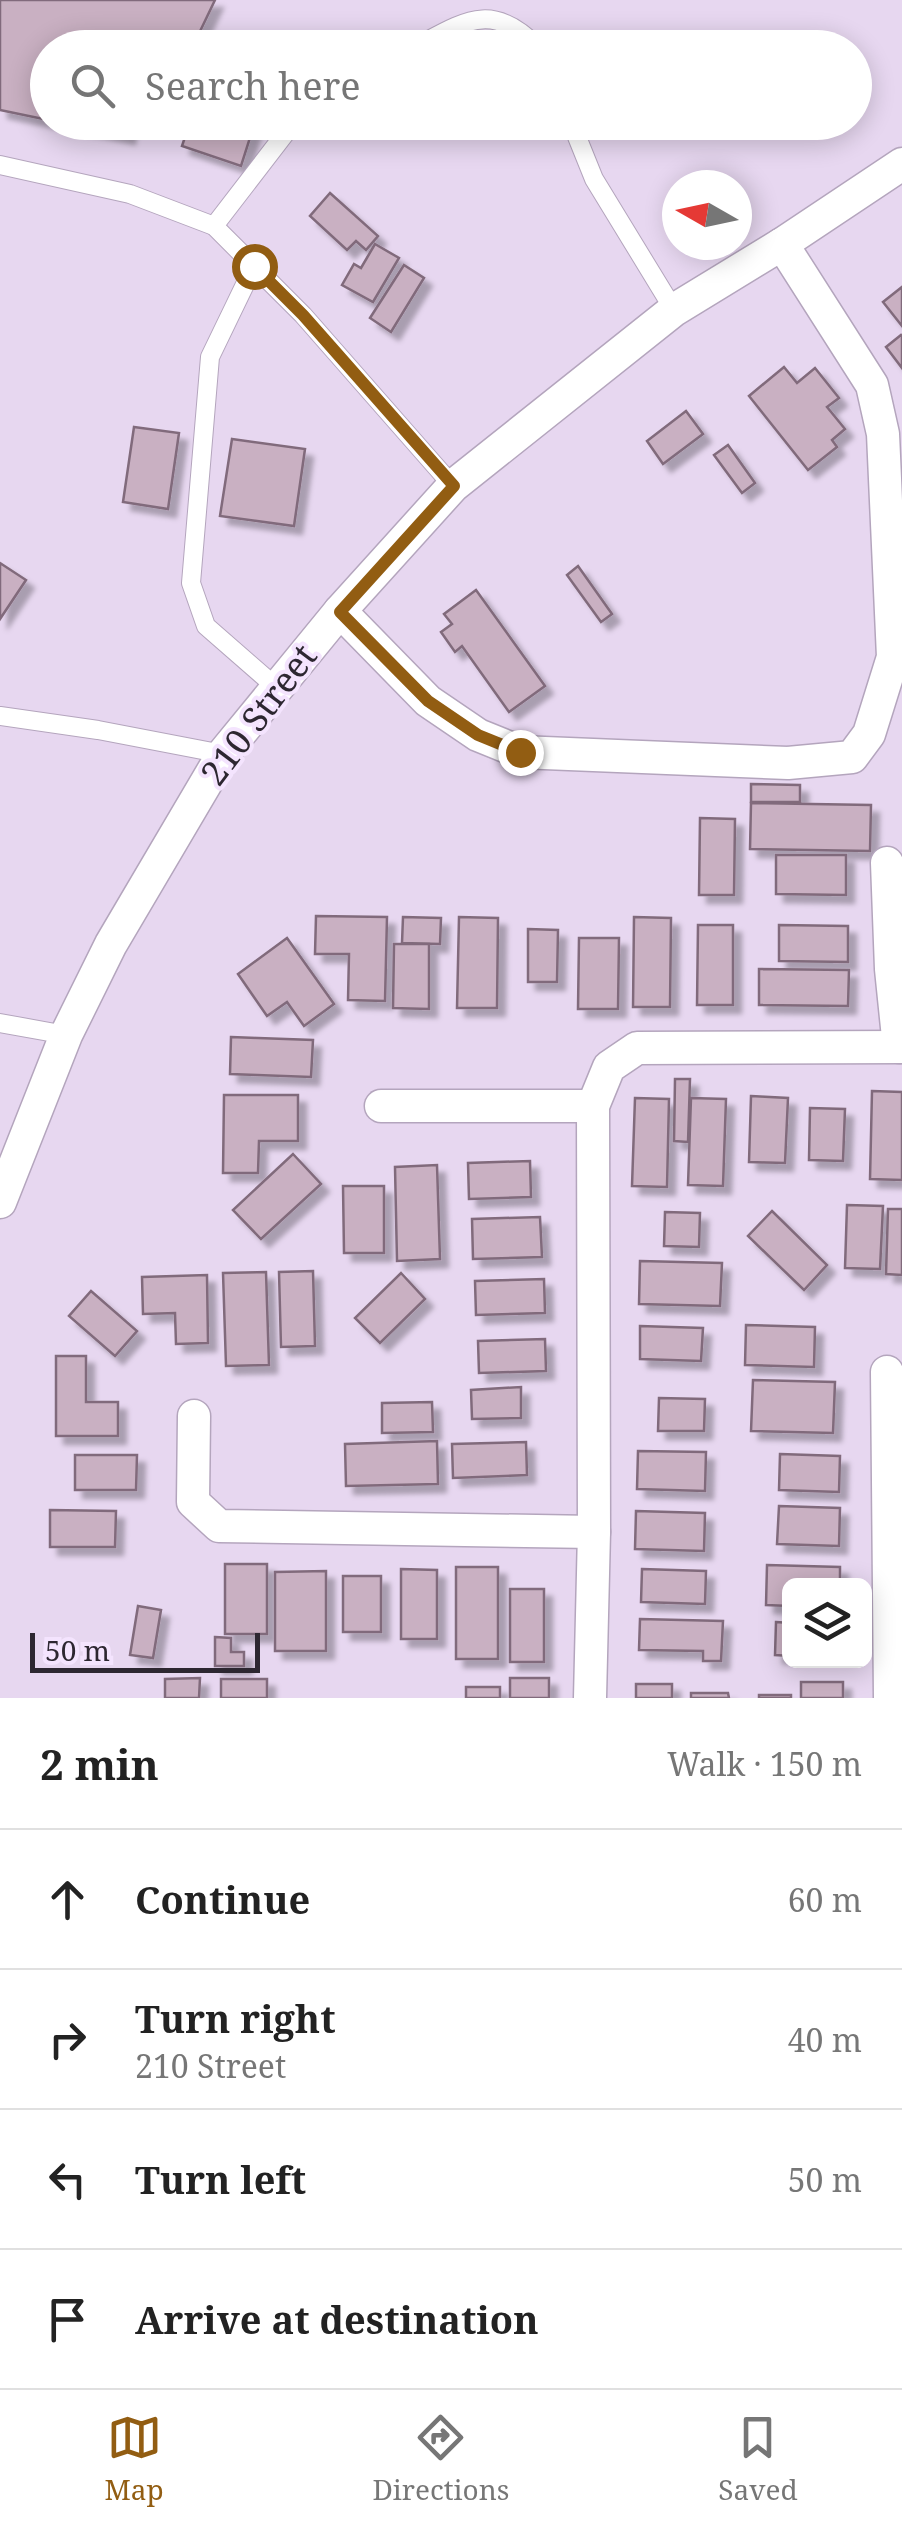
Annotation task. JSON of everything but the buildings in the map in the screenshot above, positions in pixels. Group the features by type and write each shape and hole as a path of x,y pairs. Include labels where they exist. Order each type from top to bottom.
{"street":[{"name":"210 Street","path":"0,1202 66,1035 111,944 223,754 340,612 454,486 674,310 902,164"},
{"path":"340,612 428,701 478,735 520,752 788,762 852,758 870,734 892,657 883,434 872,385 782,244"},
{"path":"590,1698 594,1532 593,1106 609,1067 637,1048 901,1047 890,970 887,864"},
{"path":"381,1106 593,1106"},
{"path":"887,1372 890,1698"},
{"path":"194,1416 193,1502 218,1526 594,1532"}],"lane":[{"path":"449,30 472,18 501,18 521,30"},
{"path":"214,226 280,140"},
{"path":"578,140 594,179 674,310"},
{"path":"0,165 130,194 214,226 303,315 454,486"},
{"path":"254,266 210,357 190,583 206,626 277,688"},
{"path":"0,716 223,754"},
{"path":"0,1023 66,1035"}],"route":[{"path":"254,266 303,315 454,486 340,612 428,701 478,735 520,752"}]}
